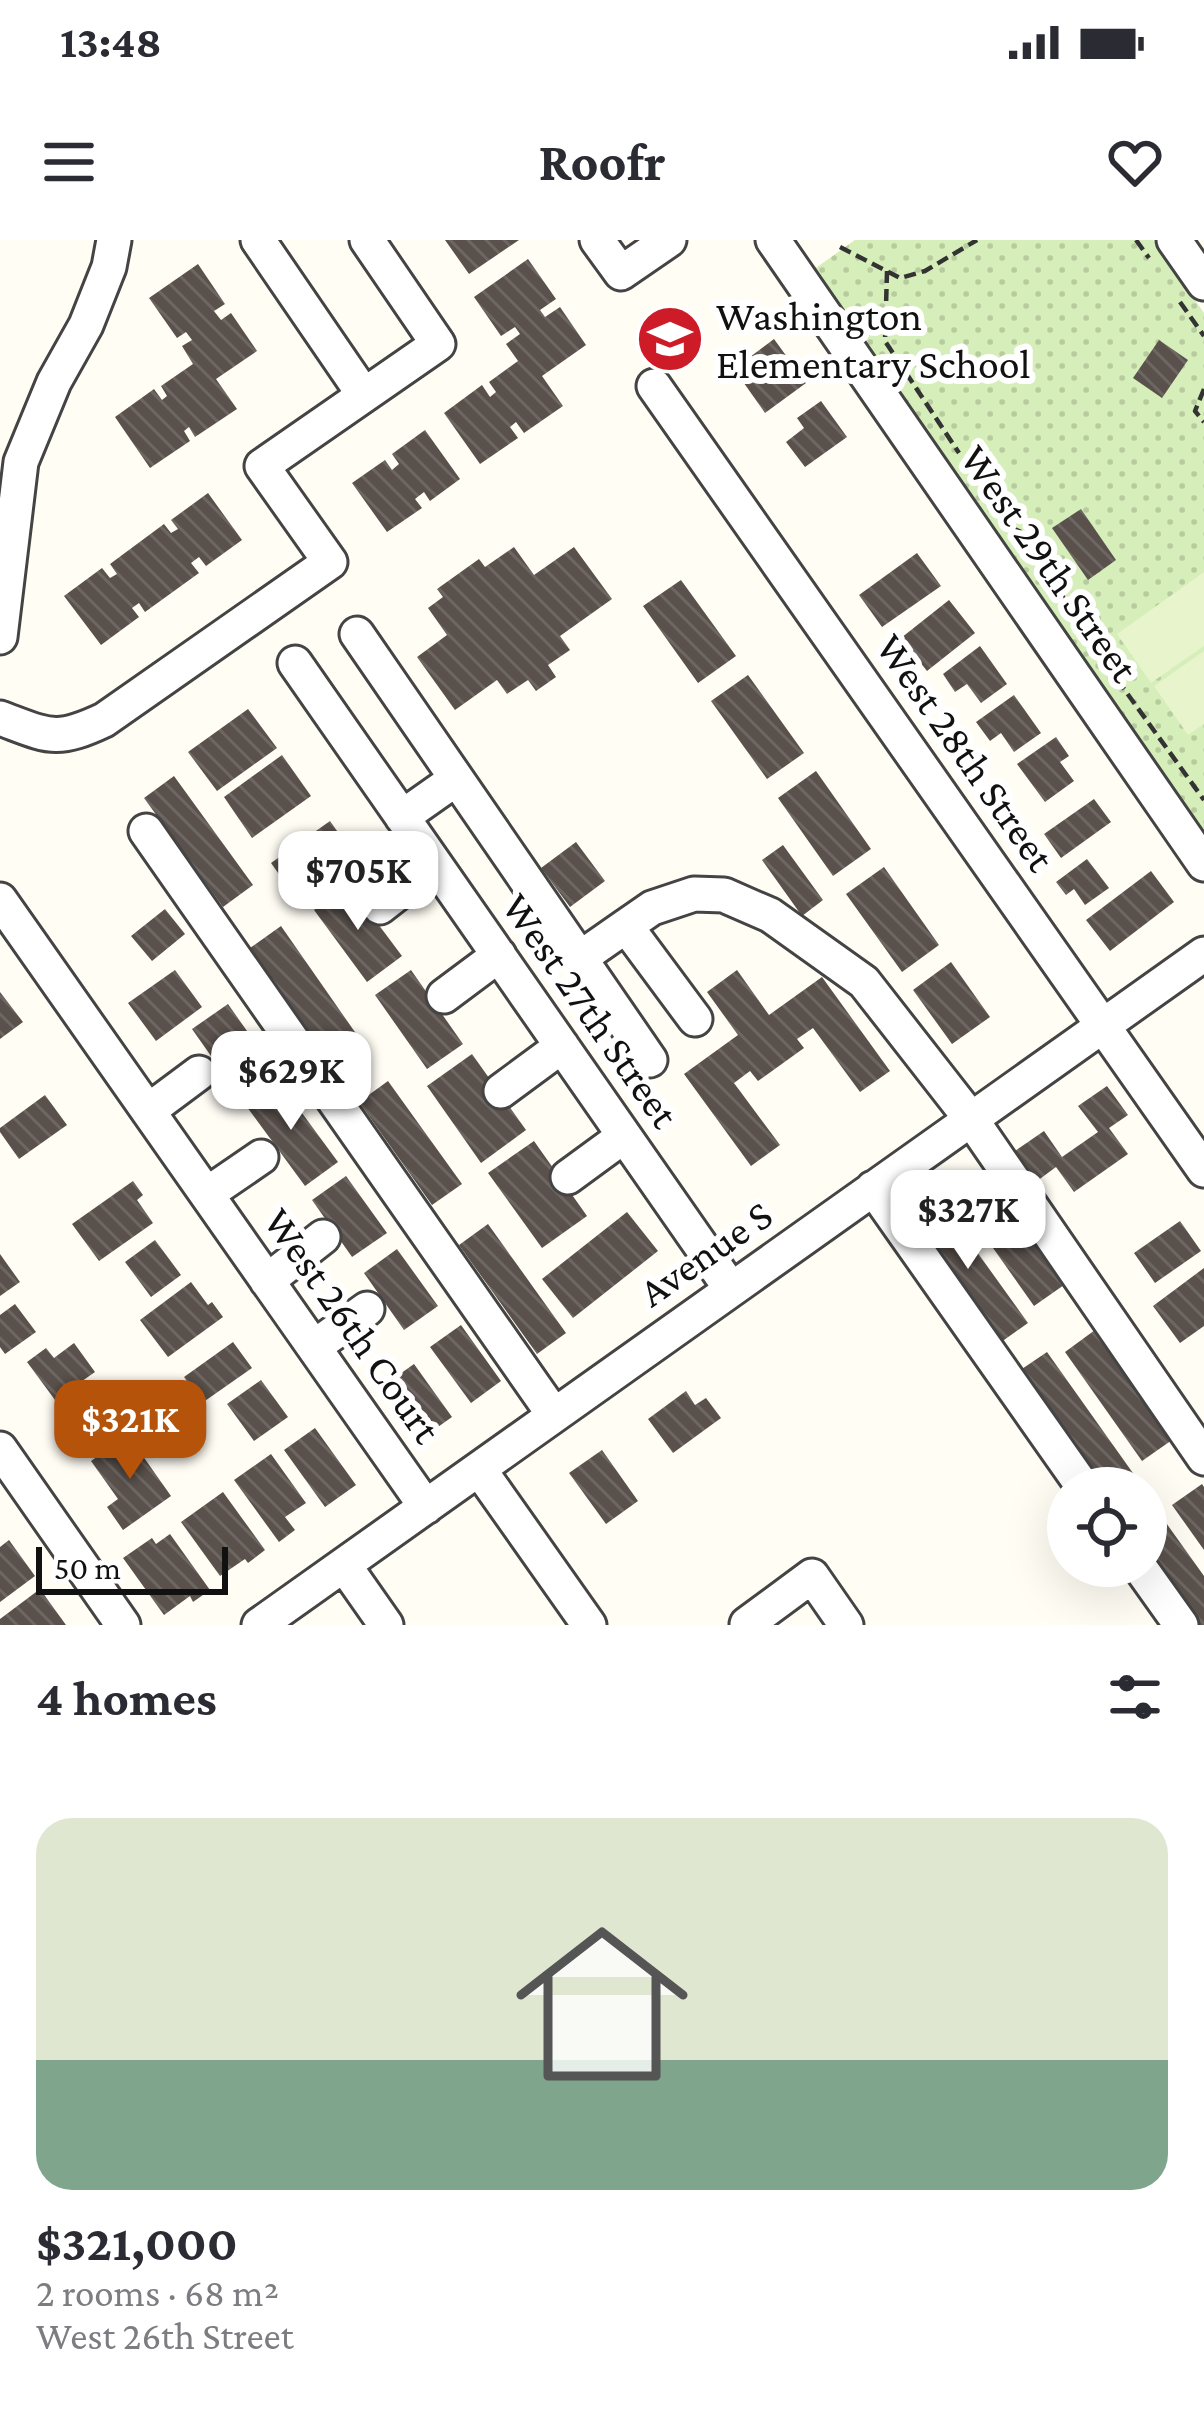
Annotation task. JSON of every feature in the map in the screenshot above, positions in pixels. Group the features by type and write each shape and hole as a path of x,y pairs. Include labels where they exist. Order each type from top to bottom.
{"street":[{"path":"0,637 9,479 86,325 109,267 114,240"},
{"path":"258,240 364,394"},
{"path":"0,718 46,736 76,733 104,720 330,562 262,466 439,344 367,240"},
{"path":"597,240 621,273 669,240"},
{"path":"1174,240 1204,283"},
{"name":"West 29th Street","path":"785,244 1204,864"},
{"name":"West 28th Street","path":"654,386 1204,1170"},
{"path":"357,634 650,1060"},
{"name":"West 27th Street","path":"295,663 731,1289"},
{"path":"402,817 456,779"},
{"path":"146,831 554,1415"},
{"path":"380,907 435,864"},
{"path":"576,953 583,956 652,908 694,894 724,895 770,915 864,982 971,1119 1204,1458"},
{"name":"West 26th Court","path":"0,900 426,1507"},
{"path":"626,926 695,1019"},
{"name":"Avenue S","path":"259,1625 1204,954"},
{"path":"444,996 499,955"},
{"path":"501,1091 562,1046"},
{"path":"148,1111 199,1073"},
{"path":"568,1177 624,1136"},
{"path":"207,1194 261,1157"},
{"path":"873,1188 1069,1467"},
{"path":"267,1281 323,1237"},
{"path":"314,1347 367,1309"},
{"path":"0,1449 123,1625"},
{"name":"West 26th Court","path":"479,1469 589,1625"},
{"path":"344,1565 386,1625"},
{"path":"747,1624 812,1576 846,1625"},
{"path":"1154,1587 1181,1625"}],"path":[{"path":"839,248 900,278 925,271 977,240"},
{"path":"887,271 885,341 969,468"},
{"path":"1204,389 1195,411 1204,422"},
{"path":"989,499 1012,527 1036,539 1049,558 1066,610 1204,800"}],"green space":[{"path":"855,240 1153,240 1204,313 1204,839 813,270"},
{"path":"1204,572 1204,646 1151,683 1117,634"},
{"path":"1204,651 1204,724 1188,735 1154,686"}],"building":[{"path":"445,240 519,240 469,274"},
{"path":"528,259 556,299 540,310 545,317 560,307 586,345 542,376 563,406 524,433 516,422 510,427 518,438 480,464 444,413 482,385 490,397 496,392 489,382 518,361 506,344 520,334 515,327 501,336 474,297"},
{"path":"198,264 225,304 214,311 221,320 231,313 257,351 216,379 237,409 195,437 189,427 184,431 190,441 150,468 115,417 154,389 162,400 167,396 161,386 193,364 182,346 192,340 186,332 177,338 149,298"},
{"path":"774,339 806,383 765,413 734,369"},
{"path":"1159,340 1188,360 1162,398 1133,378"},
{"path":"821,401 847,437 805,467 786,442 804,428 797,418"},
{"path":"425,430 460,479 430,501 424,492 415,499 422,508 387,532 352,483 385,460 392,470 399,464 392,454"},
{"path":"208,493 242,540 206,566 199,557 191,563 199,573 145,612 139,603 132,608 139,617 101,645 64,596 102,568 110,578 117,574 110,564 164,524 171,533 178,529 171,520"},
{"path":"1081,509 1116,560 1088,580 1052,528"},
{"path":"514,547 534,575 574,547 612,599 560,636 570,650 548,665 556,677 536,691 528,680 507,694 497,680 455,710 417,657 447,635 428,608 443,597 437,589 479,559 485,567"},
{"path":"917,553 941,586 882,627 859,595"},
{"path":"681,580 736,656 698,683 643,606"},
{"path":"949,600 975,633 927,671 901,638"},
{"path":"980,646 1007,684 981,703 967,684 955,692 943,674"},
{"path":"748,675 804,753 767,779 711,701"},
{"path":"1014,695 1041,733 1014,752 1001,733 990,741 976,722"},
{"path":"248,709 277,748 217,791 188,752"},
{"path":"1056,737 1069,756 1060,762 1074,781 1045,802 1017,764"},
{"path":"282,755 311,796 252,838 224,797"},
{"path":"816,771 871,849 833,876 778,798"},
{"path":"174,776 253,885 223,907 144,798"},
{"path":"1094,799 1111,822 1061,858 1044,834"},
{"path":"330,821 360,863 301,905 271,863"},
{"path":"576,842 605,881 570,907 541,868"},
{"path":"783,845 823,900 802,916 762,860"},
{"path":"1087,859 1109,888 1085,905 1074,889 1066,895 1056,882"},
{"path":"884,867 939,945 902,972 846,894"},
{"path":"1151,871 1174,902 1110,951 1086,920"},
{"path":"349,885 402,956 367,982 314,910"},
{"path":"165,909 185,934 152,961 131,936"},
{"path":"281,926 357,1035 326,1057 250,948"},
{"path":"951,962 990,1017 952,1044 913,990"},
{"path":"175,970 202,1007 156,1041 128,1003"},
{"path":"411,970 463,1044 427,1069 375,995"},
{"path":"737,970 769,1015 822,977 890,1071 860,1092 813,1028 797,1039 804,1048 758,1081 750,1071 734,1083 780,1145 751,1166 684,1074 738,1035 707,992"},
{"path":"0,992 23,1022 0,1039"},
{"path":"228,1004 273,1068 237,1093 192,1029"},
{"path":"472,1054 526,1130 481,1163 427,1086"},
{"path":"277,1079 338,1162 305,1186 244,1103"},
{"path":"388,1081 462,1184 432,1205 359,1102"},
{"path":"1107,1086 1128,1115 1109,1128 1128,1154 1074,1192 1056,1167 1037,1181 1015,1151 1044,1131 1062,1157 1098,1132 1078,1106"},
{"path":"45,1095 67,1125 19,1159 0,1128"},
{"path":"534,1141 587,1216 542,1248 488,1173"},
{"path":"346,1176 387,1233 352,1257 312,1200"},
{"path":"986,1176 1064,1285 1034,1306 957,1197"},
{"path":"133,1181 143,1195 137,1200 153,1223 99,1261 72,1224"},
{"path":"939,1199 1028,1323 997,1345 909,1221"},
{"path":"627,1212 658,1251 573,1318 542,1279"},
{"path":"1180,1221 1201,1251 1155,1283 1134,1253"},
{"path":"488,1224 566,1333 537,1354 459,1245"},
{"path":"155,1240 181,1275 151,1297 125,1262"},
{"path":"397,1249 438,1306 404,1330 364,1273"},
{"path":"0,1254 20,1282 0,1296"},
{"path":"1204,1268 1204,1326 1180,1343 1153,1306"},
{"path":"191,1282 223,1317 168,1357 140,1320"},
{"path":"15,1304 36,1332 5,1354 0,1347 0,1315"},
{"path":"461,1325 501,1381 471,1403 430,1347"},
{"path":"1095,1330 1172,1440 1142,1461 1065,1352"},
{"path":"233,1342 252,1368 202,1403 184,1377"},
{"path":"74,1343 95,1372 55,1400 27,1362 46,1348 54,1358"},
{"path":"1047,1352 1129,1467 1082,1467 1016,1373"},
{"path":"414,1364 452,1417 421,1439 383,1386"},
{"path":"261,1380 288,1417 254,1441 227,1404"},
{"path":"686,1391 695,1405 706,1398 721,1418 673,1453 648,1419"},
{"path":"315,1428 356,1485 325,1507 284,1450"},
{"path":"128,1435 171,1496 123,1530 107,1507 118,1499 91,1461"},
{"path":"602,1450 638,1501 606,1524 569,1473"},
{"path":"271,1454 306,1503 285,1517 295,1530 279,1542 234,1480"},
{"path":"1204,1487 1204,1550 1172,1505"},
{"path":"223,1492 265,1550 220,1576 181,1522"},
{"path":"1167,1524 1204,1576 1204,1625 1192,1625 1165,1587"},
{"path":"170,1534 210,1590 193,1602 190,1596 164,1615 123,1558 152,1538 156,1544"},
{"path":"9,1540 35,1576 0,1602 0,1547"},
{"path":"40,1589 66,1625 0,1625 0,1619"}],"place":[{"name":"Washington Elementary School","path":"670,339"}]}
